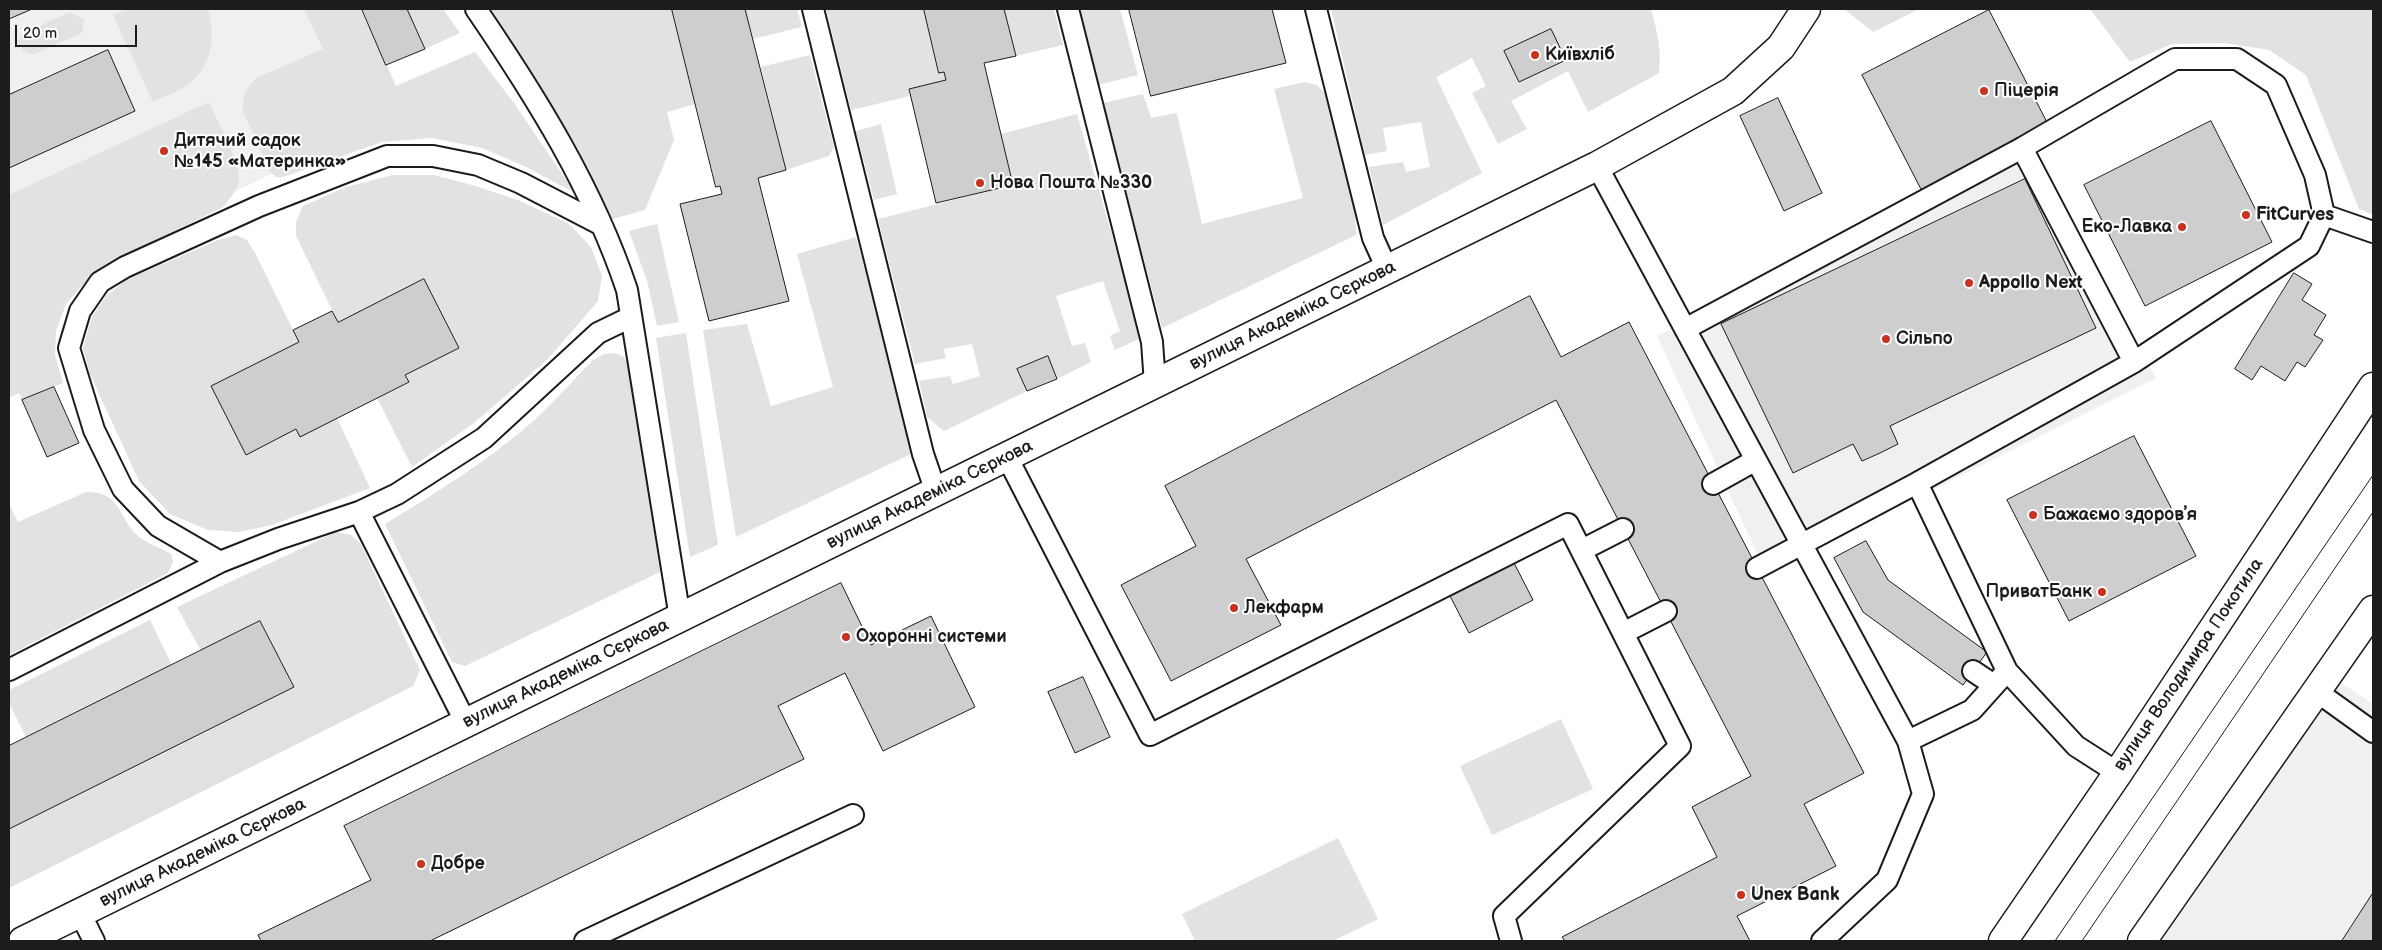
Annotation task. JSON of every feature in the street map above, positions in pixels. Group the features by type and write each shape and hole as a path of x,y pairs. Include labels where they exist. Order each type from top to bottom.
{"street":[{"name":"вулиця Академіка Сєркова","path":"24,941 1597,166 1733,91 1781,47 1806,9"},
{"name":"вулиця Володимира Покотила","path":"2003,941 2118,773 2373,387"},
{"path":"2142,941 2373,610"}],"lane":[{"path":"476,9 510,59 574,164 614,253 627,290 680,618"},
{"path":"813,9 920,444 936,492"},
{"path":"1068,9 1152,342 1155,384"},
{"path":"1316,9 1373,238 1387,270"},
{"path":"1685,329 2022,148 2175,59 2237,59 2276,85 2315,175 2324,215 2309,246 2134,362 1917,483 1757,568"},
{"path":"2022,148 2134,362"},
{"path":"220,562 158,526 123,489 94,430 69,348 80,311 100,282 125,268 259,206 387,156 433,156 478,165 522,183 600,224"},
{"path":"1597,166 1908,741 1923,794 1887,880 1822,941"},
{"path":"2324,215 2373,232"},
{"path":"9,670 220,562 278,539 359,512 398,494 484,438 598,333 631,317"},
{"path":"1007,457 1150,735 1568,524 1680,746 1504,916 1511,941"},
{"path":"1713,484 1756,460"},
{"path":"1917,483 2001,678 2076,746 2118,773"},
{"path":"359,512 466,723"},
{"path":"1582,550 1623,529"},
{"path":"1623,633 1666,611"},
{"path":"1974,671 2001,678"},
{"path":"1908,741 1972,710 2001,678"},
{"path":"2316,691 2373,732"},
{"path":"585,941 853,815"},
{"path":"80,913 94,941"}],"shaded area":[{"name":"Дитячий садок №145 «Материнка»","path":"9,9 333,9 383,120 9,301"},
{"path":"128,9 208,9 212,39 207,59 197,77 181,89 153,102 113,15"},
{"path":"304,9 362,9 396,86 475,52 514,103 575,193 526,167 482,148 432,138 382,142 283,177 276,177 270,172 243,111 243,101 247,89 256,78 323,49"},
{"path":"407,9 443,9 460,33 425,49"},
{"path":"485,9 672,9 696,104 667,112 674,140 645,210 609,220 584,163"},
{"path":"745,9 797,9 802,27 753,39"},
{"path":"826,9 924,9 939,73 944,72 946,80 909,89 910,96 851,110"},
{"path":"1004,9 1054,9 1063,45 1016,56"},
{"path":"1120,9 1138,75 1098,85 1080,11"},
{"path":"1331,9 1651,9 1659,48 1659,73 1588,112 1568,71 1511,101 1527,129 1498,144 1472,93 1486,86 1472,58 1436,77 1482,173 1383,225 1369,167 1403,162 1406,172 1430,167 1421,122 1383,128 1387,151 1365,155"},
{"path":"1844,9 1919,9 1873,32"},
{"path":"2090,9 2373,9 2373,215 2359,209 2306,75 2269,50 2224,43 2172,44 2130,62"},
{"path":"70,12 84,20 82,33 32,55 22,50 18,42 22,34"},
{"path":"810,55 834,147 829,156 786,170 761,67"},
{"path":"1305,82 1317,85 1325,93 1355,210 1356,235 1162,328 1103,103 1143,94 1151,118 1177,113 1202,224 1303,198 1274,89"},
{"path":"209,102 238,170 239,182 234,194 223,207 105,265 86,281 66,304 56,331 55,355 63,383 22,400 19,393 9,398 9,195"},
{"path":"1077,114 1126,284 1139,339 1115,350 1110,336 1120,331 1103,281 1056,296 1072,346 1085,343 1091,362 1057,379 1047,357 1018,369 1027,391 944,431 927,417 919,381 950,376 953,384 980,376 972,344 944,349 946,358 915,364 878,219 1013,185 1001,134"},
{"path":"881,124 897,194 874,200 856,131"},
{"path":"2023,146 2041,168 2156,378 1766,573 1657,336"},
{"path":"393,175 434,175 472,185 518,200 569,224 591,247 602,276 598,301 547,360 474,423 412,467 377,398 409,382 405,375 459,348 424,279 338,322 296,236 296,222 303,206 346,187"},
{"path":"657,224 679,322 657,326 647,281 629,231"},
{"path":"236,235 247,240 255,253 299,342 211,386 246,455 296,429 300,437 337,418 370,488 272,525 239,532 208,530 170,514 139,481 90,374 83,348 92,317 106,296 126,280 218,240"},
{"path":"856,237 906,420 911,454 736,537 703,330 747,324 771,406 833,387 797,254"},
{"path":"686,333 718,545 690,557 656,338"},
{"path":"615,353 624,357 630,370 660,572 465,666 452,662 385,524 442,489 496,451 539,416 593,360 604,354"},
{"path":"86,492 98,493 113,501 137,535 171,554 173,562 168,573 9,655 9,504 18,522"},
{"path":"336,532 351,535 361,544 420,670 413,686 9,888 9,829 294,687 261,622 201,651 177,607"},
{"path":"150,620 172,665 26,737 9,703 9,690"},
{"path":"2337,680 2373,704 2373,941 2151,941"},
{"path":"1561,719 1593,789 1492,835 1460,766"},
{"path":"1338,838 1378,919 1333,941 1195,941 1182,914"}],"building":[{"path":"9,9 32,9 9,19"},
{"path":"362,9 407,9 425,49 386,65"},
{"path":"672,9 745,9 786,170 758,178 789,301 709,321 680,204 722,194 720,186 716,187"},
{"path":"924,9 1004,9 1016,56 984,63 1013,185 936,203 909,89 946,80 944,72 939,73"},
{"path":"1129,9 1272,9 1286,63 1151,96"},
{"path":"1989,10 2051,130 1924,195 1862,75"},
{"name":"Київхліб","path":"1551,29 1566,60 1519,82 1504,51"},
{"path":"108,50 135,111 9,168 9,95"},
{"path":"1778,98 1822,193 1784,211 1740,116"},
{"path":"2211,121 2272,242 2145,306 2084,185"},
{"path":"2025,179 2096,328 1890,426 1898,444 1880,453 1862,461 1853,444 1793,473 1721,324"},
{"path":"2294,273 2312,284 2302,300 2326,315 2314,335 2323,340 2305,367 2297,362 2285,381 2261,366 2252,380 2235,369"},
{"path":"424,279 459,348 405,375 409,382 300,437 296,429 246,455 211,386 299,342 293,330 332,311 338,322"},
{"path":"1530,296 1561,357 1629,322 1864,773 1804,804 1836,866 1737,916 1750,941 1565,941 1562,937 1717,857 1692,807 1751,776 1556,400 1246,559 1281,625 1171,681 1121,585 1196,546 1165,486"},
{"path":"1048,356 1057,379 1027,391 1017,369"},
{"path":"54,387 79,443 47,457 22,400"},
{"path":"2134,436 2196,556 2069,621 2007,500"},
{"path":"1866,541 1888,580 1987,652 1963,685 1863,612 1834,558"},
{"path":"1513,561 1533,600 1469,633 1449,594"},
{"path":"841,583 871,645 931,616 975,707 883,751 845,673 778,706 804,759 430,941 261,941 258,935 371,880 344,826"},
{"path":"260,621 294,687 9,829 9,746"},
{"path":"1083,677 1110,737 1075,753 1048,692"},
{"path":"2373,893 2373,941 2342,941"}],"tram line":[{"path":"2055,941 2373,475"},
{"path":"2082,941 2373,512"}],"place":[{"name":"Київхліб","path":"1535,55"},
{"name":"Піцерія","path":"1984,91"},
{"name":"Дитячий садок №145 «Материнка»","path":"164,151"},
{"name":"Нова Пошта №330","path":"980,183"},
{"name":"FitCurves","path":"2246,215"},
{"name":"Еко-Лавка","path":"2182,227"},
{"name":"Appollo Next","path":"1969,283"},
{"name":"Сільпо","path":"1886,339"},
{"name":"Бажаємо здоровʼя","path":"2033,515"},
{"name":"ПриватБанк","path":"2102,592"},
{"name":"Лекфарм","path":"1234,608"},
{"name":"Охоронні системи","path":"846,637"},
{"name":"Добре","path":"421,864"},
{"name":"Unex Bank","path":"1741,895"}]}
